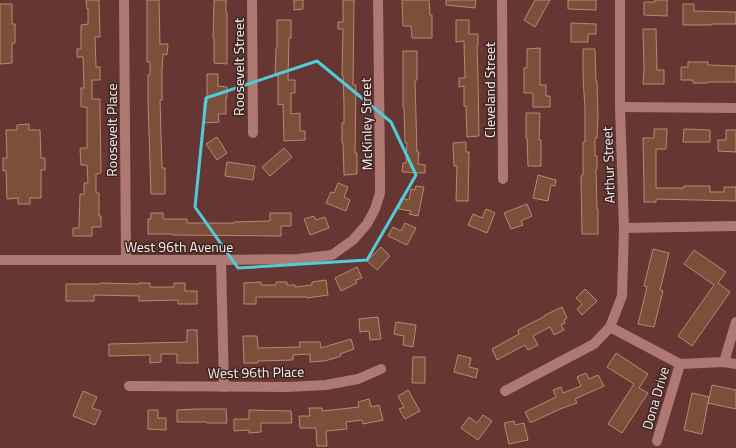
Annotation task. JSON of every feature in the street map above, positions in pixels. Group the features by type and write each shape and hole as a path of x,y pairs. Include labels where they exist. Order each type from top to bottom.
{"street":[{"name":"Roosevelt Place","path":"124,0 126,260"},
{"name":"Roosevelt Street","path":"252,0 253,133"},
{"name":"McKinley Street","path":"353,240 367,224 375,209 380,193 378,0"},
{"name":"Cleveland Street","path":"502,0 503,179"},
{"name":"Arthur Street","path":"610,327 622,296 624,228 620,107 620,0"},
{"path":"620,107 736,108"},
{"path":"624,228 736,226"},
{"name":"West 96th Avenue","path":"0,260 298,259 332,254 353,240"},
{"path":"221,260 224,387"},
{"path":"724,362 736,322"},
{"path":"505,392 594,344 610,327 680,364 724,362 736,364"},
{"name":"Dona Drive","path":"658,441 680,364"},
{"name":"West 96th Place","path":"129,386 287,387 326,385 358,379 381,370"}],"highlighted area":[{"path":"317,61 391,122 416,175 367,260 238,268 195,207 206,98"}],"building":[{"path":"86,0 99,0 100,37 95,37 96,67 100,67 100,80 92,80 92,99 100,99 101,173 96,174 96,193 99,193 99,216 101,216 101,227 92,227 92,236 73,236 73,228 79,228 80,194 84,194 84,183 88,183 87,165 81,165 80,148 87,148 87,107 81,107 81,88 84,88 83,57 77,57 77,49 81,49 81,25 88,24 88,9"},
{"path":"147,0 159,0 160,44 168,44 167,55 163,54 162,100 160,100 162,168 165,168 165,194 151,194 148,101 148,75 150,75 150,62 147,62"},
{"path":"214,0 226,0 227,64 214,63"},
{"path":"294,0 303,0 303,9 294,10"},
{"path":"343,0 354,0 353,85 356,85 355,153 357,153 357,174 344,175 342,143 342,123 344,123 342,75 343,29 338,29 338,22 343,22"},
{"path":"402,0 429,0 430,15 432,15 432,38 412,38 411,26 403,26"},
{"path":"446,0 476,0 475,8 446,5"},
{"path":"535,0 550,0 535,27 524,20"},
{"path":"568,0 596,0 596,10 568,9"},
{"path":"655,0 667,0 667,16 644,15 644,2 655,2"},
{"path":"0,4 12,4 12,24 15,24 15,43 12,43 12,63 0,64"},
{"path":"683,4 694,4 694,11 736,12 736,24 683,25"},
{"path":"277,20 291,20 288,80 295,80 295,93 291,93 291,114 300,113 300,131 305,131 305,140 284,141 283,104 278,105 278,75 275,75"},
{"path":"456,20 469,20 469,34 478,34 479,136 467,137 464,86 459,87 459,78 465,78 464,41 456,42"},
{"path":"571,23 596,24 596,34 588,34 588,42 571,42"},
{"path":"643,29 656,29 657,70 664,70 664,84 643,84"},
{"path":"540,48 540,85 546,85 546,96 550,96 550,107 533,107 533,93 524,93 524,68 527,68 527,49"},
{"path":"583,49 595,49 598,115 597,138 595,138 595,156 597,156 598,234 582,234 581,176 583,175 583,142 585,142"},
{"path":"403,51 417,51 417,80 415,80 417,152 419,152 418,164 425,165 425,173 402,172 403,163 406,163 407,143 405,143 403,107"},
{"path":"688,62 708,62 708,65 736,66 736,82 693,83 693,80 681,80 681,67 688,67"},
{"path":"207,74 218,74 218,86 227,87 226,114 218,114 219,122 204,123 204,103 207,103"},
{"path":"526,113 540,113 539,140 541,140 541,166 528,166"},
{"path":"29,124 29,130 40,130 41,158 45,158 45,170 41,170 41,198 30,198 30,204 18,204 18,198 7,199 6,170 3,171 3,158 7,158 6,130 17,130 17,125"},
{"path":"654,129 667,129 666,149 656,149 656,188 710,186 710,192 724,192 724,187 736,187 736,201 656,199 656,202 644,202 643,138 654,138"},
{"path":"684,129 710,130 710,142 683,142"},
{"path":"726,130 736,130 736,152 718,151 718,140 726,140"},
{"path":"217,137 227,153 217,160 206,144"},
{"path":"466,142 466,152 469,152 468,201 456,201 457,166 454,166 453,143"},
{"path":"284,148 292,157 270,176 262,167"},
{"path":"227,162 255,166 253,180 225,176"},
{"path":"538,175 556,180 555,186 551,185 548,201 533,198"},
{"path":"338,183 348,187 344,197 350,200 346,211 326,203 331,192 334,193"},
{"path":"416,186 424,187 418,216 409,214 411,211 399,209 401,198 409,200 411,189 415,190"},
{"path":"527,204 532,216 521,221 523,225 511,229 504,213"},
{"path":"486,209 495,213 487,233 468,225 473,214 482,218"},
{"path":"151,213 163,213 163,219 187,219 187,223 234,223 270,221 270,213 291,213 291,226 281,226 281,236 148,234 148,219 151,219"},
{"path":"314,216 316,220 325,217 329,228 310,235 304,219"},
{"path":"405,223 416,228 407,245 388,236 393,227 401,231"},
{"path":"381,247 390,256 377,270 367,261"},
{"path":"653,249 669,253 660,290 663,291 654,327 638,324 647,287 644,286"},
{"path":"694,250 726,272 718,283 730,292 692,346 678,336 714,285 684,264"},
{"path":"357,267 362,278 356,280 357,283 341,291 335,278"},
{"path":"326,280 328,295 307,298 256,297 256,304 244,304 244,283 261,282 261,285 276,285 276,282 287,282 287,285 295,285 295,287 312,285 312,282"},
{"path":"150,283 150,287 174,287 174,283 185,283 185,291 197,291 197,304 178,304 178,300 139,301 139,296 94,295 94,301 66,301 66,284"},
{"path":"585,289 597,301 582,315 577,309 582,304 576,298"},
{"path":"562,307 567,318 564,320 565,323 561,325 564,330 554,335 550,327 533,336 538,345 528,350 525,345 497,360 492,349 519,334 518,330"},
{"path":"378,317 381,339 370,340 369,331 360,332 359,319"},
{"path":"396,322 416,325 413,347 403,345 404,336 394,334"},
{"path":"187,330 197,330 198,363 177,363 177,354 161,354 161,362 150,363 150,355 109,356 109,344 187,342"},
{"path":"243,336 257,336 258,348 300,347 299,342 320,342 321,348 351,339 354,349 340,354 341,356 325,361 310,362 310,354 293,355 293,360 244,363"},
{"path":"616,353 648,374 639,388 648,393 622,433 608,424 634,384 607,367"},
{"path":"458,355 471,358 469,367 478,369 476,378 454,372"},
{"path":"413,357 425,357 425,383 412,383"},
{"path":"586,373 589,379 598,375 604,386 575,399 577,403 530,422 525,412 556,397 553,390 561,387 563,393 581,386 577,377"},
{"path":"712,385 736,390 736,409 708,403"},
{"path":"408,390 420,411 405,419 399,409 404,407 398,396"},
{"path":"83,391 97,397 92,408 101,411 95,425 73,416"},
{"path":"692,393 709,397 702,434 684,430"},
{"path":"369,399 371,407 379,405 383,420 363,424 362,420 346,422 347,429 326,431 327,446 317,446 316,428 300,428 299,416 310,416 309,408 322,408 322,411 359,407 358,402"},
{"path":"226,409 227,423 177,422 177,410"},
{"path":"148,410 158,410 158,418 166,418 166,430 148,429"},
{"path":"249,410 291,411 292,423 261,423 261,432 249,433 249,430 234,431 234,419 249,419"},
{"path":"483,415 492,421 478,440 461,428 469,417 477,423"},
{"path":"514,421 515,425 524,423 528,440 509,444 504,423"}]}
